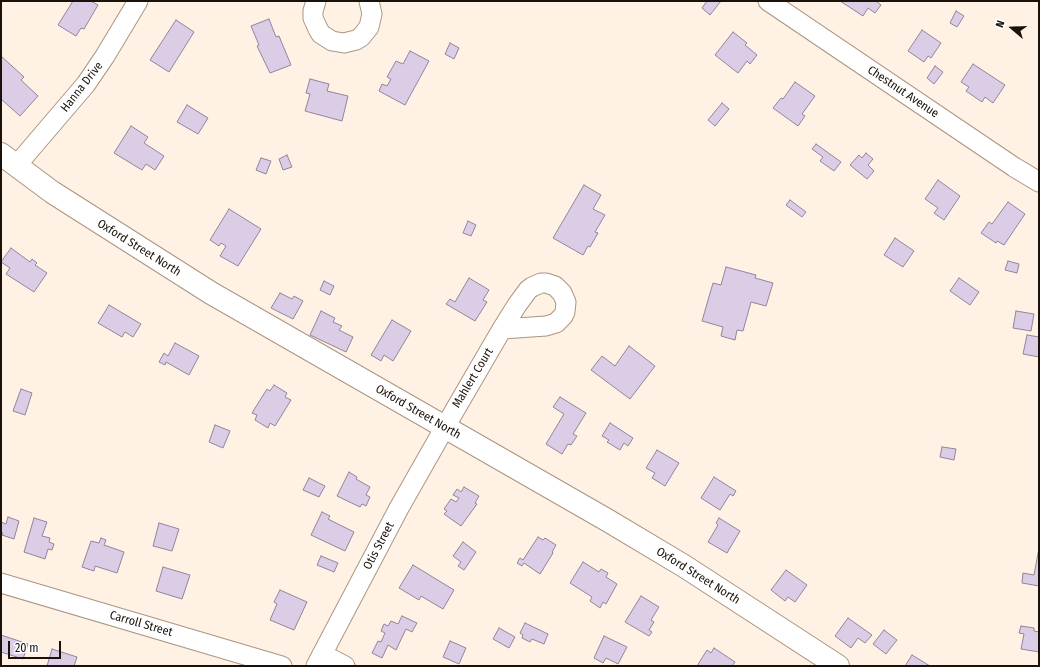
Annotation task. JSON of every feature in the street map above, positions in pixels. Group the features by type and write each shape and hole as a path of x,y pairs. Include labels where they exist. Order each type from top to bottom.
{"street":[{"name":"Hanna Drive","path":"9,160 86,84 105,56 138,1"},
{"path":"316,1 313,11 313,18 321,34 332,41 344,43 361,37 369,27 372,14 369,1"},
{"name":"Chestnut Avenue","path":"768,1 1014,167 1039,182"},
{"name":"Oxford Street North","path":"9,160 52,192 205,290 445,426 678,562 838,666"},
{"name":"Mahlert Court","path":"445,426 502,329"},
{"name":"Otis Street","path":"319,660 399,508 445,426"},
{"name":"Carroll Street","path":"1,583 282,666"},
{"path":"319,660 345,666"}],"building":[{"path":"73,1 91,1 98,5 84,29 81,28 76,36 58,25"},
{"path":"707,1 721,1 710,15 702,8"},
{"path":"840,1 876,1 881,5 875,13 868,8 863,16"},
{"path":"956,11 964,16 957,27 950,23"},
{"path":"269,19 276,37 279,36 291,65 270,73 257,46 259,45 251,26"},
{"path":"176,20 194,32 169,72 150,60"},
{"path":"922,30 941,43 931,58 928,56 924,62 908,51"},
{"path":"733,32 747,43 745,45 757,55 750,64 747,61 738,73 715,55"},
{"path":"450,43 459,48 454,59 445,54"},
{"path":"410,51 429,61 405,105 379,91 382,84 387,86 391,79 387,77 396,61 403,64"},
{"path":"1,56 24,77 21,80 38,96 20,116 1,99"},
{"path":"973,64 1005,85 993,103 985,97 982,102 966,91 969,87 961,82"},
{"path":"935,66 943,72 934,84 927,78"},
{"path":"310,79 329,84 327,91 348,96 342,121 305,111 310,94 306,93"},
{"path":"795,82 815,96 802,114 805,116 798,126 773,108 781,98 783,99"},
{"path":"722,103 729,109 715,126 708,120"},
{"path":"187,105 208,118 198,134 177,122"},
{"path":"131,126 148,137 144,143 164,156 155,170 146,164 142,170 114,153"},
{"path":"816,144 841,162 834,171 820,161 823,157 812,149"},
{"path":"866,153 873,159 868,165 874,171 867,179 850,165 859,155 862,158"},
{"path":"287,155 292,167 283,170 279,159"},
{"path":"261,158 271,161 266,174 256,170"},
{"path":"938,180 960,196 944,220 934,213 938,208 925,199"},
{"path":"584,185 601,195 593,209 605,215 595,232 598,233 590,247 588,246 583,255 553,238"},
{"path":"790,200 806,212 802,217 786,205"},
{"path":"1008,202 1025,214 1004,245 997,241 996,243 981,233 989,222 992,224"},
{"path":"229,209 261,229 238,266 220,256 226,246 221,243 219,246 210,240"},
{"path":"468,221 476,225 471,236 463,233"},
{"path":"895,238 914,251 903,267 884,255"},
{"path":"11,248 30,262 32,259 37,263 35,265 47,273 34,292 6,274 10,268 1,262"},
{"path":"1008,261 1019,264 1017,273 1005,270"},
{"path":"726,267 756,275 755,278 773,283 766,306 751,302 743,331 737,330 735,340 721,336 723,327 702,321 713,283 721,285"},
{"path":"469,278 489,290 483,300 487,302 475,321 446,304 450,299 455,302"},
{"path":"959,278 979,292 970,305 950,291"},
{"path":"324,281 334,286 330,295 320,290"},
{"path":"280,293 292,299 294,296 303,301 293,319 271,308"},
{"path":"109,305 141,324 133,337 125,332 122,337 98,323"},
{"path":"321,311 335,318 333,322 342,326 339,330 353,337 346,352 310,335"},
{"path":"1016,311 1034,314 1031,331 1013,328"},
{"path":"392,320 411,331 393,361 384,355 381,361 371,355"},
{"path":"1027,335 1039,337 1039,357 1023,354"},
{"path":"175,343 199,356 189,375 166,362 165,365 159,362 164,353 168,356"},
{"path":"629,346 655,366 630,399 591,370 602,356 615,366"},
{"path":"274,385 287,393 285,397 291,400 275,426 270,423 268,428 255,420 257,415 252,413 267,389 270,391"},
{"path":"21,389 32,393 25,415 13,411"},
{"path":"560,397 586,413 573,434 577,436 571,445 568,444 562,454 546,444 564,414 553,407"},
{"path":"610,423 633,438 628,446 624,443 620,450 607,442 609,440 602,436"},
{"path":"215,425 230,431 223,448 209,442"},
{"path":"942,447 956,449 954,460 940,457"},
{"path":"657,450 679,463 665,486 652,478 655,473 646,468"},
{"path":"349,472 357,477 356,479 370,487 366,495 370,497 366,506 362,504 360,507 337,496"},
{"path":"714,477 736,491 733,496 730,494 720,510 701,498"},
{"path":"309,478 325,486 319,497 303,490"},
{"path":"464,487 479,496 475,503 477,504 461,526 444,514 447,511 444,509 451,499 456,502 459,498 453,495 457,489 461,492"},
{"path":"322,512 330,516 328,519 354,532 345,551 311,535"},
{"path":"8,517 19,521 14,539 2,535 3,533 1,532 1,522 6,524"},
{"path":"34,518 47,522 42,536 50,538 49,542 54,544 52,550 48,549 45,559 24,552"},
{"path":"719,518 740,531 727,553 708,542 718,525 716,523"},
{"path":"159,523 179,529 172,551 153,546"},
{"path":"538,537 543,540 545,538 556,545 552,552 553,553 540,574 524,563 522,566 517,563 520,558 523,560"},
{"path":"101,538 106,540 104,545 124,552 117,573 95,566 94,571 82,567 91,541 99,543"},
{"path":"463,542 476,552 464,570 458,566 461,562 453,556"},
{"path":"1039,548 1039,586 1022,583 1023,573 1034,575"},
{"path":"321,556 338,563 334,572 317,565"},
{"path":"583,562 599,572 601,569 608,573 606,577 617,584 606,604 603,602 600,608 590,601 592,597 570,583"},
{"path":"413,565 454,590 443,609 421,596 419,600 399,588"},
{"path":"163,567 190,575 182,599 156,591"},
{"path":"786,570 807,585 795,602 788,597 785,601 771,590"},
{"path":"280,590 307,602 294,630 270,620 277,604 274,602"},
{"path":"641,596 659,607 651,620 654,622 649,630 652,632 649,636 625,622"},
{"path":"402,616 417,623 412,632 406,629 396,650 388,645 382,658 372,653 378,641 381,642 385,633 381,631 384,624 388,626 391,621 398,624"},
{"path":"848,618 872,635 865,643 858,638 851,648 835,636"},
{"path":"525,623 548,634 544,644 532,639 530,642 522,638 523,635 520,633"},
{"path":"1021,626 1034,628 1034,631 1039,632 1039,652 1021,649 1024,634 1019,633"},
{"path":"499,628 515,637 509,648 493,639"},
{"path":"884,630 897,640 886,654 873,644"},
{"path":"1,635 28,644 23,659 1,652"},
{"path":"604,636 627,647 618,664 606,658 603,663 594,658"},
{"path":"450,641 466,648 459,664 443,657"},
{"path":"714,648 735,662 732,666 697,666 707,650 711,653"},
{"path":"52,649 77,657 74,666 47,666"},
{"path":"912,655 930,666 905,666"}]}
